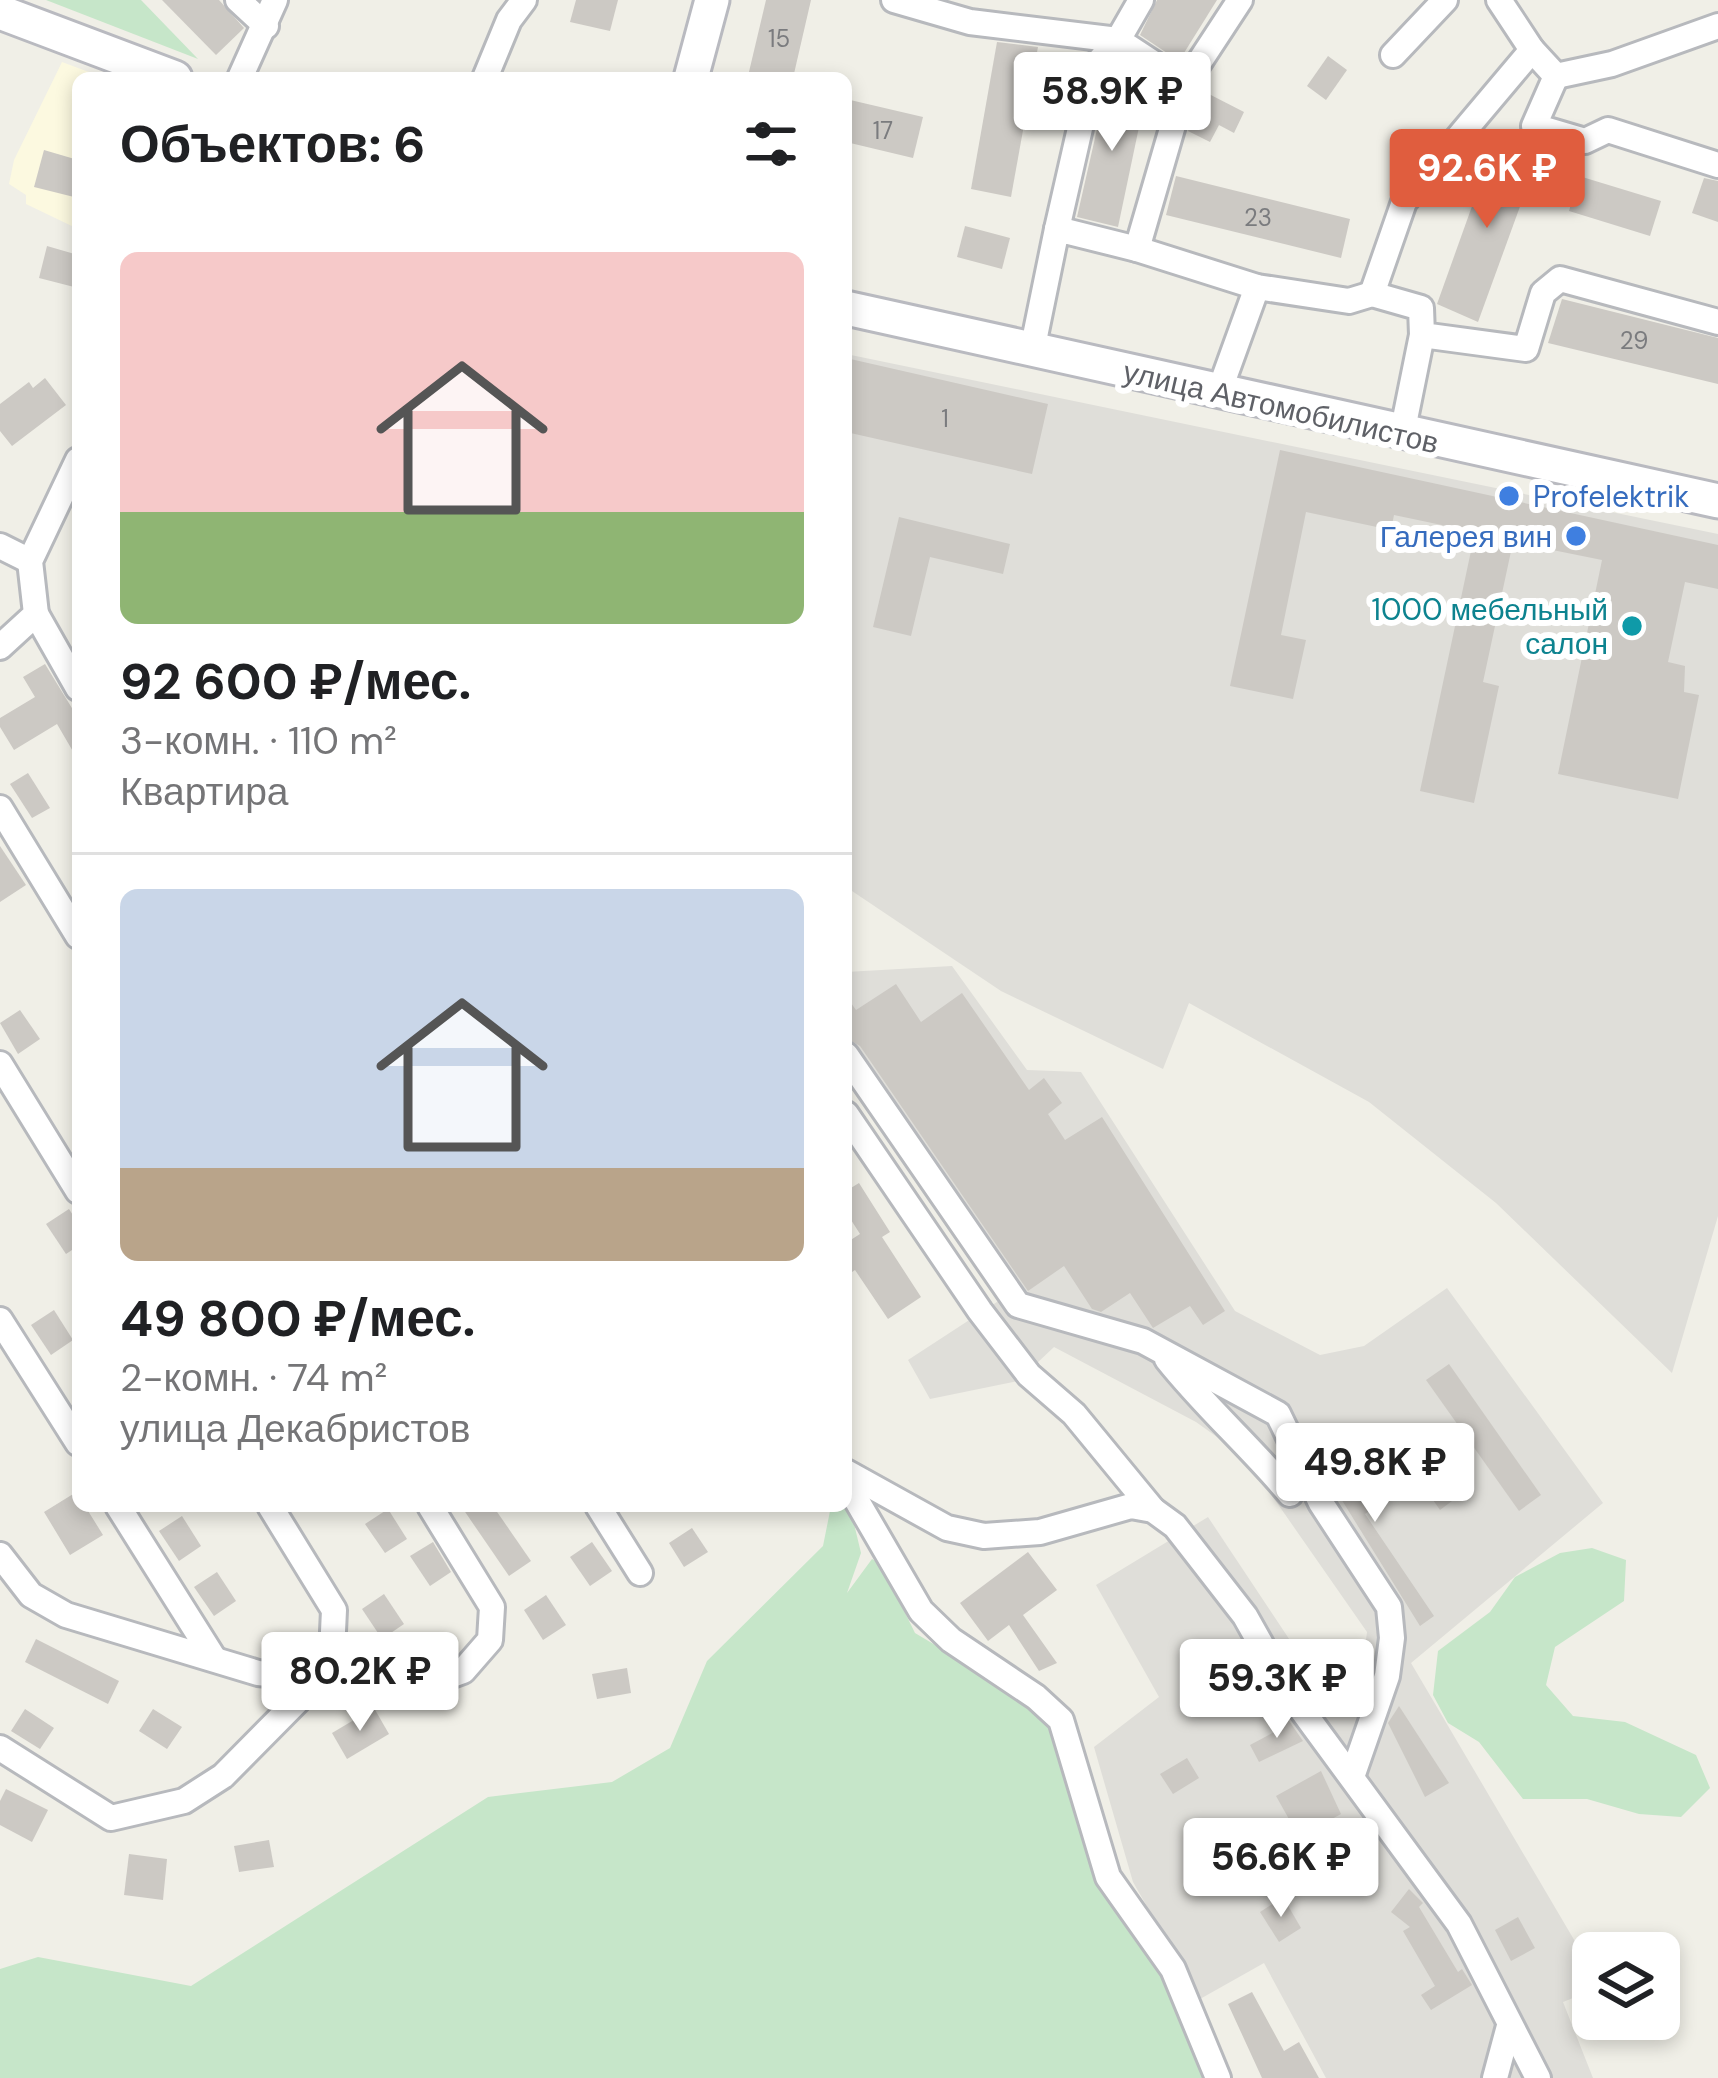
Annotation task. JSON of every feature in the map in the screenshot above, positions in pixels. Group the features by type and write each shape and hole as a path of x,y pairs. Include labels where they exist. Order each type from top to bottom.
{"street":[{"path":"238,0 266,26"},
{"path":"243,72 275,0"},
{"path":"487,72 509,20 524,0"},
{"path":"694,72 712,0"},
{"path":"894,0 970,22 1118,40 1184,84"},
{"path":"1032,351 1094,67 1118,40 1141,0"},
{"path":"1137,249 1184,84 1240,0"},
{"path":"1393,55 1445,0"},
{"path":"1498,0 1556,76"},
{"path":"0,12 159,72"},
{"path":"1556,76 1612,64 1718,26"},
{"path":"1372,294 1404,202 1532,50"},
{"path":"1556,76 1534,126 1586,141 1608,130 1718,165"},
{"path":"1057,229 1257,287 1349,301 1372,294 1421,308 1422,335 1402,434"},
{"path":"1422,335 1526,349 1544,292 1561,280 1718,322"},
{"path":"1219,392 1257,287"},
{"name":"улица Автомобилистов","path":"852,309 1718,501"},
{"path":"72,473 30,561 37,614 72,677"},
{"path":"0,546 30,561"},
{"path":"0,646 37,614"},
{"path":"0,808 72,926"},
{"path":"852,1063 1018,1305 1143,1341 1278,1414 1321,1503 1389,1607 1392,1638 1387,1676 1353,1774"},
{"path":"0,1064 72,1182"},
{"path":"852,1123 1029,1375 1074,1414 1153,1510 1175,1526 1245,1616 1285,1687 1459,1924 1538,2078"},
{"path":"0,1320 72,1434"},
{"path":"1148,1333 1197,1397 1242,1436 1290,1494"},
{"path":"852,1475 947,1528 984,1536 1040,1532 1117,1508 1153,1510"},
{"path":"852,1492 920,1611 951,1640 1020,1685 1061,1720 1081,1773 1108,1877 1173,1969 1218,2078"},
{"path":"122,1512 213,1657"},
{"path":"0,1748 111,1818 184,1801 223,1776 318,1681 332,1653 334,1610 275,1512"},
{"path":"0,1556 31,1595 66,1615 258,1673 414,1689 463,1671 490,1640 492,1607 434,1512"},
{"path":"602,1512 640,1573"},
{"path":"1495,2078 1509,2026"}],"shaded area":[{"path":"62,62 89,72 72,72 72,226 26,204 26,195 9,184 14,160"},
{"path":"852,355 1718,534 1718,1216 1672,1373 1496,1203 1369,1102 1189,1003 1163,1069 1001,991 852,891"},
{"path":"952,966 1027,1070 1081,1072 1235,1311 1320,1355 1364,1346 1447,1288 1603,1503 1411,1663 1572,1936 1572,1998 1563,2002 1572,2040 1578,2040 1593,2078 1326,2078 1264,1963 1200,1999 1133,1882 1094,1747 1159,1697 1096,1585 1208,1517 1335,1708 1359,1694 1367,1632 1245,1457 1196,1422 1054,1347 1018,1381 930,1399 908,1360 1000,1300 852,1076 852,972"}],"green space":[{"path":"46,0 141,0 198,59"},
{"path":"830,1512 851,1512 861,1553 847,1593 872,1559 881,1564 915,1633 1014,1692 1057,1727 1099,1880 1115,1910 1157,1960 1211,2078 0,2078 0,1969 38,1957 191,1986 488,1797 612,1782 670,1748 707,1661 823,1546"},
{"path":"1592,1548 1626,1560 1624,1601 1555,1647 1546,1685 1573,1716 1625,1722 1696,1755 1710,1788 1681,1817 1639,1814 1587,1799 1523,1799 1479,1742 1448,1723 1433,1695 1438,1651 1490,1612 1515,1577 1560,1553"}],"building":[{"path":"162,0 219,0 244,28 216,55"},
{"path":"576,0 618,0 610,31 570,22"},
{"path":"766,0 811,0 794,72 749,72"},
{"path":"1157,0 1217,0 1179,61 1140,35"},
{"path":"997,42 1038,47 1011,197 971,189"},
{"path":"1328,56 1347,70 1326,100 1307,86"},
{"path":"1108,81 1147,89 1118,227 1077,217"},
{"path":"1205,92 1244,112 1234,133 1219,125 1210,142 1188,131"},
{"path":"852,100 923,117 913,158 852,143"},
{"path":"1495,142 1538,157 1478,322 1437,304"},
{"path":"44,150 72,158 72,196 34,187"},
{"path":"1176,176 1350,219 1341,258 1166,215"},
{"path":"1579,176 1661,201 1650,236 1569,211"},
{"path":"1704,178 1718,181 1718,222 1692,213"},
{"path":"965,226 1010,238 1002,269 957,257"},
{"path":"47,246 72,253 72,286 39,278"},
{"path":"1562,299 1718,338 1718,384 1548,343"},
{"path":"852,359 1048,404 1032,474 852,433"},
{"path":"45,378 66,405 12,446 0,431 0,404 29,382 33,388"},
{"path":"1280,450 1718,545 1718,589 1685,582 1668,662 1685,666 1684,692 1699,695 1678,799 1558,774 1602,560 1513,542 1483,682 1499,686 1474,803 1420,791 1475,532 1394,515 1391,530 1306,512 1281,635 1306,640 1293,699 1230,686"},
{"path":"899,517 1010,544 1003,574 930,557 911,636 873,627"},
{"path":"45,664 72,708 72,750 57,724 14,750 0,727 0,718 35,697 23,677"},
{"path":"28,773 50,808 32,818 10,784"},
{"path":"0,846 26,885 0,902"},
{"path":"896,984 921,1022 962,993 1029,1090 1044,1078 1062,1103 1048,1114 1065,1140 1102,1117 1225,1311 1203,1325 1190,1306 1153,1328 1130,1293 1101,1312 1092,1309 1064,1266 1028,1291 860,1046 852,1041 852,1004 856,1010"},
{"path":"20,1010 40,1039 18,1054 0,1023"},
{"path":"859,1183 890,1232 882,1237 921,1297 888,1319 852,1272 852,1239 860,1234 852,1221 852,1187"},
{"path":"69,1209 72,1250 66,1254 46,1224"},
{"path":"54,1310 72,1341 51,1355 31,1325"},
{"path":"1449,1364 1541,1495 1519,1511 1426,1380"},
{"path":"1418,1442 1456,1498 1440,1510 1401,1454"},
{"path":"1363,1454 1392,1496 1365,1514 1434,1616 1420,1626 1325,1473 1334,1467 1337,1472"},
{"path":"72,1495 72,1512 89,1512 103,1535 70,1555 44,1512"},
{"path":"390,1512 407,1539 385,1553 365,1524"},
{"path":"465,1512 497,1512 531,1561 509,1576"},
{"path":"182,1516 201,1546 179,1561 159,1531"},
{"path":"692,1528 708,1552 684,1567 669,1543"},
{"path":"433,1542 451,1572 430,1586 410,1556"},
{"path":"592,1542 612,1571 590,1586 570,1557"},
{"path":"1028,1552 1057,1590 1023,1615 1057,1663 1039,1671 1009,1625 988,1641 960,1603"},
{"path":"217,1572 236,1601 214,1616 194,1587"},
{"path":"384,1594 404,1624 382,1639 362,1609"},
{"path":"546,1595 566,1625 543,1640 524,1610"},
{"path":"36,1639 119,1681 108,1704 25,1662"},
{"path":"627,1668 631,1693 597,1699 592,1674"},
{"path":"1399,1706 1449,1783 1425,1797 1388,1723"},
{"path":"374,1708 389,1734 347,1759 332,1733"},
{"path":"25,1709 54,1728 40,1749 11,1731"},
{"path":"153,1709 182,1727 167,1749 139,1731"},
{"path":"1287,1718 1303,1741 1259,1762 1250,1745 1278,1730 1275,1726"},
{"path":"1187,1758 1199,1778 1173,1794 1160,1774"},
{"path":"1321,1771 1341,1814 1299,1837 1276,1796"},
{"path":"6,1789 48,1810 32,1842 0,1825 0,1801"},
{"path":"269,1840 274,1867 239,1872 234,1846"},
{"path":"129,1854 167,1859 163,1900 124,1895"},
{"path":"1409,1889 1423,1903 1419,1907 1458,1972 1462,1969 1472,1985 1431,2010 1421,1995 1435,1986 1403,1931 1410,1927 1391,1912"},
{"path":"1283,1897 1301,1928 1279,1942 1260,1912"},
{"path":"1518,1917 1535,1948 1511,1961 1495,1930"},
{"path":"1252,1992 1284,2051 1299,2042 1319,2078 1262,2078 1228,2004"}],"place":[{"name":"Profelektrik","path":"1509,496"},
{"name":"Галерея вин","path":"1576,536"},
{"name":"1000 мебельный салон","path":"1632,626"}]}
